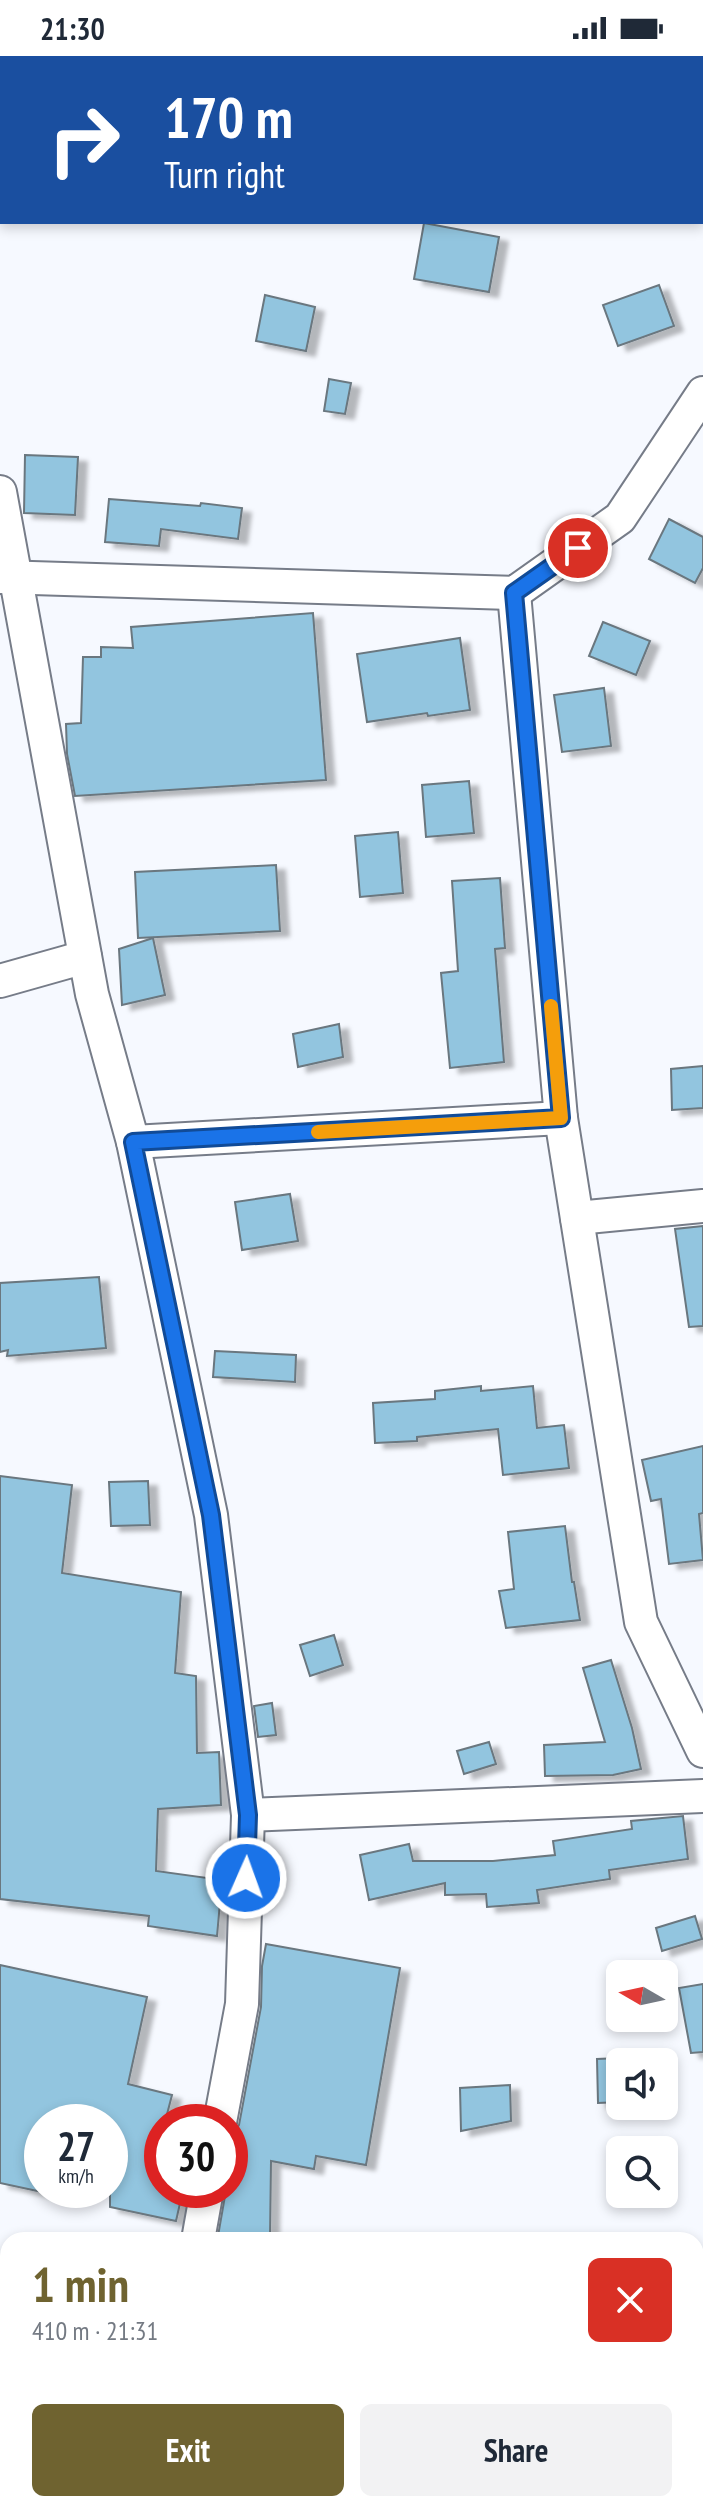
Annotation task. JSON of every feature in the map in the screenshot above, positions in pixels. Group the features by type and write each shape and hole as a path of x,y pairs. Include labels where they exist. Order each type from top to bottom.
{"street":[{"path":"8,577 514,593 620,518 703,393"},
{"path":"0,492 8,577 92,994 133,1142 211,1515 248,1815 242,2004 223,2104"},
{"path":"514,593 561,1118 641,1622 703,1751"},
{"path":"0,981 85,957"},
{"path":"133,1142 561,1118"},
{"path":"577,1218 703,1206"},
{"path":"248,1815 703,1796"},
{"path":"199,2232 204,2208"}],"building":[{"path":"424,224 499,237 489,292 414,279"},
{"path":"659,285 674,326 618,346 603,305"},
{"path":"265,295 315,307 306,351 256,341"},
{"path":"329,379 351,383 345,414 324,411"},
{"path":"25,455 78,457 75,515 24,513"},
{"path":"109,499 242,508 238,539 161,529 159,546 105,542"},
{"path":"669,519 703,537 703,568 695,583 649,559"},
{"path":"313,613 326,780 75,796 67,754 66,724 81,723 83,657 101,657 101,647 133,648 131,627"},
{"path":"603,622 650,641 636,675 589,656"},
{"path":"460,638 470,710 367,722 357,654"},
{"path":"604,688 611,746 562,752 554,695"},
{"path":"469,781 474,833 426,837 422,785"},
{"path":"398,832 403,893 360,897 355,836"},
{"path":"276,865 280,931 138,938 135,872"},
{"path":"500,878 505,948 495,949 504,1062 450,1068 441,973 458,971 452,881"},
{"path":"153,938 165,995 122,1005 119,949"},
{"path":"339,1024 343,1057 298,1067 293,1034"},
{"path":"703,1066 703,1108 672,1110 671,1069"},
{"path":"290,1194 298,1241 242,1250 235,1202"},
{"path":"703,1226 703,1326 689,1327 675,1229"},
{"path":"99,1277 106,1348 7,1356 8,1350 0,1352 0,1283"},
{"path":"215,1351 296,1355 295,1382 213,1377"},
{"path":"481,1386 481,1391 533,1386 537,1428 564,1425 569,1468 503,1475 498,1429 417,1437 417,1441 375,1443 373,1403 435,1399 435,1391"},
{"path":"703,1446 703,1513 699,1514 703,1560 669,1564 661,1499 651,1501 642,1460"},
{"path":"0,1476 72,1485 62,1573 181,1592 175,1673 196,1676 197,1753 219,1752 221,1805 158,1809 156,1871 222,1880 217,1936 148,1926 149,1916 0,1899"},
{"path":"148,1481 150,1525 111,1526 109,1482"},
{"path":"565,1526 580,1620 506,1628 499,1591 514,1589 508,1532"},
{"path":"334,1635 343,1665 310,1676 300,1645"},
{"path":"611,1660 641,1769 613,1775 545,1776 544,1745 605,1742 583,1668"},
{"path":"272,1703 276,1735 258,1737 254,1706"},
{"path":"489,1742 496,1764 464,1774 457,1751"},
{"path":"683,1816 688,1859 609,1870 610,1879 537,1890 539,1903 487,1907 486,1894 445,1895 445,1883 369,1900 360,1855 409,1844 413,1861 493,1861 555,1855 553,1841 632,1829 631,1821"},
{"path":"695,1916 702,1939 662,1951 656,1928"},
{"path":"266,1944 400,1968 366,2165 316,2156 314,2169 271,2161 270,2232 219,2232 223,2208 248,2208 248,2104 243,2104 261,2007"},
{"path":"0,1965 147,1997 128,2084 172,2095 170,2104 144,2104 144,2208 179,2208 176,2221 115,2208 128,2208 128,2104 24,2104 24,2188 0,2183"},
{"path":"703,1984 703,2052 691,2053 679,1988"},
{"path":"597,2059 606,2059 606,2103 598,2103"},
{"path":"510,2085 511,2121 461,2131 460,2088"}],"slow traffic":[{"path":"318,1132 561,1118 551,1006"}],"route":[{"path":"246,1878 248,1815 211,1515 133,1142 561,1118 514,593 578,548"}]}
